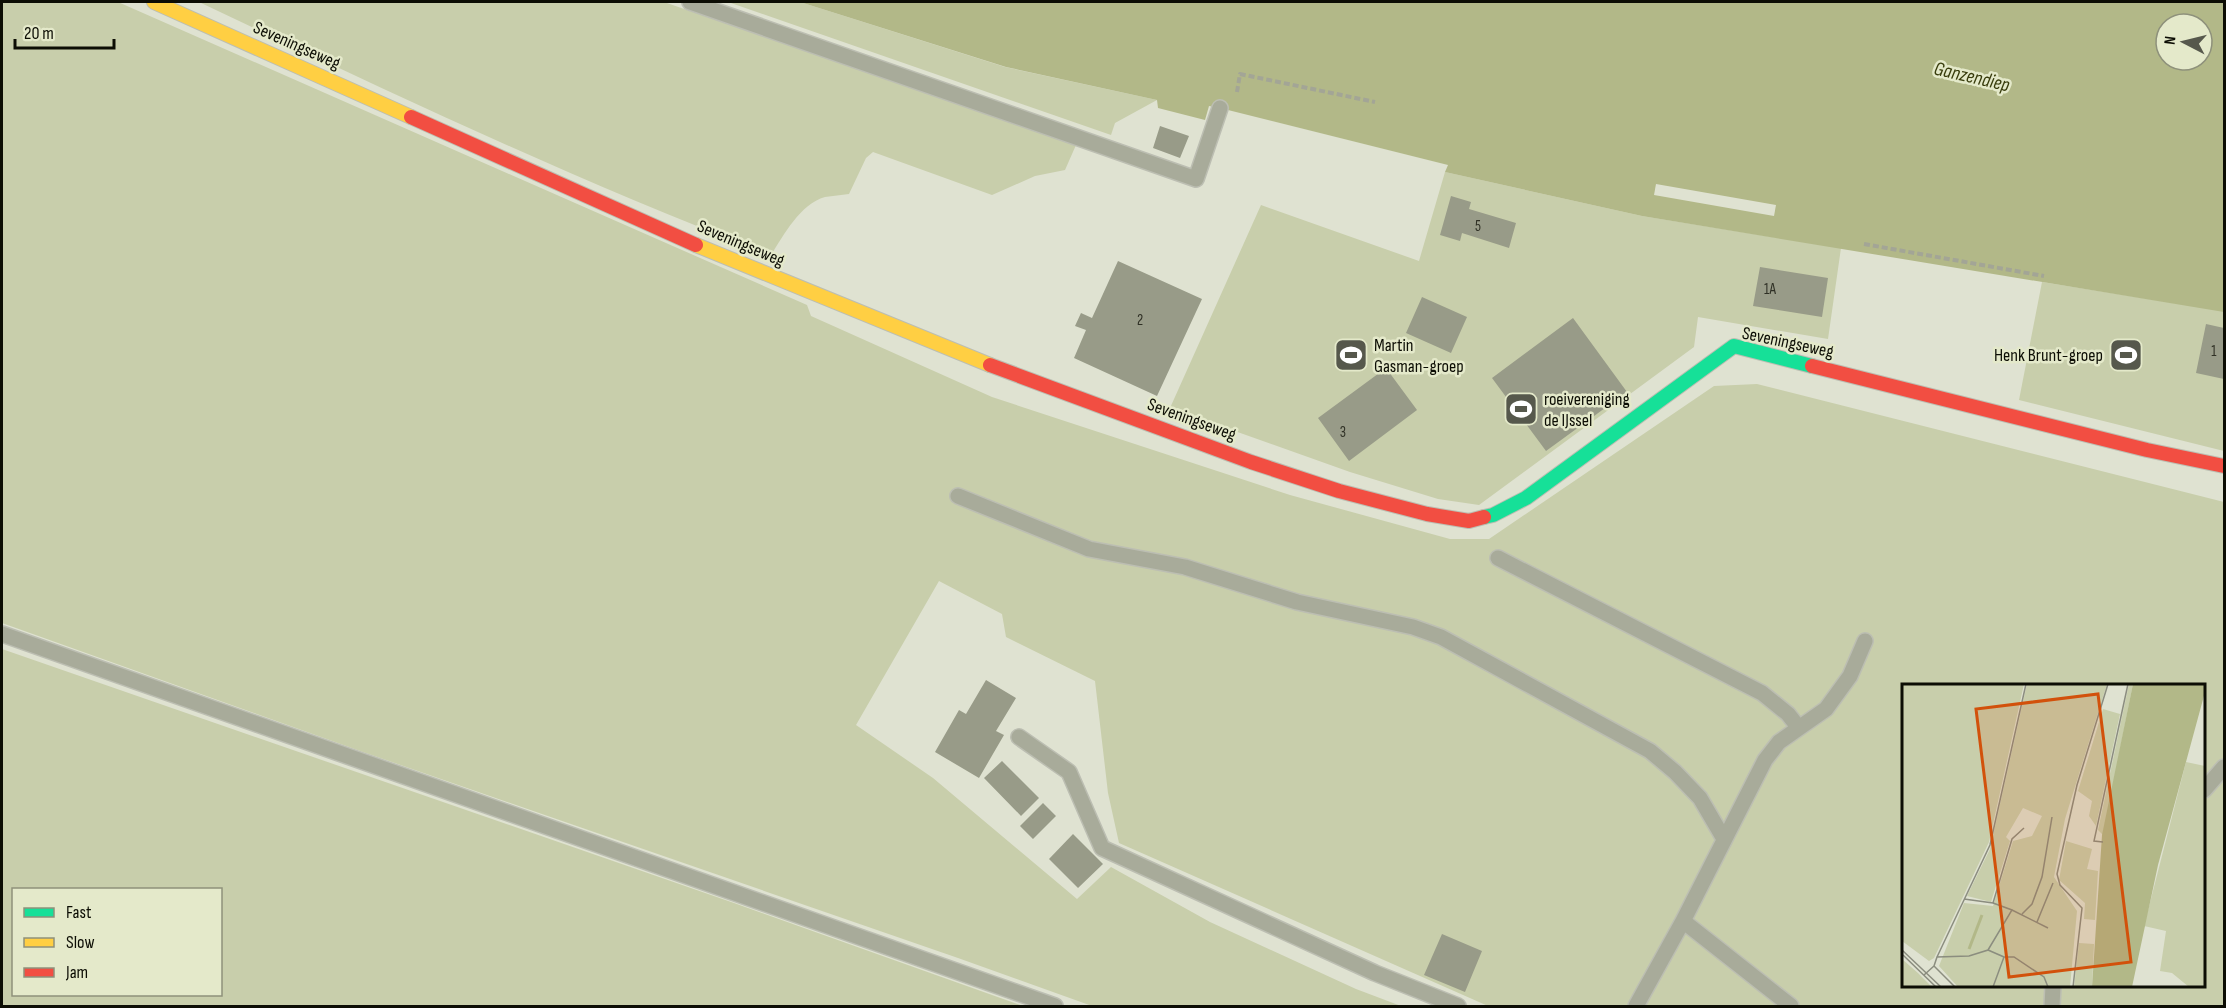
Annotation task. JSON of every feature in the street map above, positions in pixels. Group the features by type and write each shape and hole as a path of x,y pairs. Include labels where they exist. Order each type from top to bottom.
{"street":[{"name":"Seveningseweg","path":"154,2 738,264 1001,369 1251,462 1339,491 1427,514 1469,521 1493,515 1526,498 1734,346 2136,447 2224,466"}],"lane":[{"path":"690,2 1196,179 1220,108"},
{"path":"958,496 1089,549 1185,567 1297,602 1413,627 1441,637 1650,750 1700,798 1724,839"},
{"path":"1498,558 1762,693 1788,714 1799,728"},
{"path":"2,634 1055,1006"},
{"path":"1636,1006 1683,921 1765,760 1779,742 1826,709 1850,676 1865,641"},
{"path":"1019,736 1069,772 1102,848 1375,973 1458,1006"},
{"path":"2205,789 2224,767"},
{"path":"1683,921 1791,1006"},
{"path":"2052,1006 2053,987"}],"path":[{"path":"1236,95 1240,74 1375,102"},
{"path":"1864,244 2044,276"}],"shaded area":[{"path":"2,2 118,2 807,305 811,316 992,397 1290,495 1450,539 1489,539 1714,386 1757,384 2224,502 2224,1006 1488,1006 1119,843 1108,793 1095,681 1006,637 1002,614 939,581 856,725 933,778 1077,899 1111,867 1210,922 1356,989 1401,1006 1092,1006 363,752 2,623"},
{"path":"199,2 664,2 1076,145 1065,170 1035,176 992,195 873,152 866,158 849,194 825,197 808,206 787,230 771,255 554,166 411,102"},
{"path":"728,2 800,2 1005,67 1157,100 1115,123 1111,135"},
{"name":"Martin Gasman-groep","path":"1445,172 1642,216 1841,248 1828,339 1698,317 1694,347 1479,505 1438,499 1350,472 1170,408 1261,205 1419,261"},
{"name":"Henk Brunt-groep","path":"2042,282 2224,311 2224,451 2019,400"},
{"path":"2,649 734,903 1023,1006 2,1006"}],"water":[{"name":"Ganzendiep","path":"800,2 2224,2 2224,312 1642,216 1445,172 1448,165 1220,108 1209,106 1205,120 1158,108 1157,100 1006,67"}],"pier":[{"path":"1656,184 1776,205 1774,216 1654,195"}],"building":[{"path":"1160,126 1189,136 1180,158 1153,148"},
{"path":"1451,196 1471,202 1469,209 1516,223 1509,248 1462,233 1460,241 1440,235"},
{"path":"1118,261 1202,299 1157,396 1074,358 1086,330 1075,326 1081,313 1092,318"},
{"path":"1760,267 1828,278 1822,317 1753,306"},
{"path":"1422,297 1467,317 1451,353 1406,333"},
{"path":"1573,318 1627,392 1546,451 1492,378"},
{"path":"2206,324 2224,328 2224,379 2196,373"},
{"path":"1386,368 1417,410 1349,461 1318,418"},
{"path":"986,680 1016,698 996,731 1004,735 979,778 935,752 959,710 966,714"},
{"path":"1002,761 1039,798 1021,816 984,778"},
{"path":"1043,803 1056,816 1033,839 1020,826"},
{"path":"1073,834 1103,864 1078,888 1049,859"},
{"path":"1442,934 1482,951 1465,992 1424,975"}],"traffic: fast":[{"path":"1484,517 1493,515 1526,498 1734,346 1812,366"}],"traffic: slow":[{"path":"154,2 411,117"},
{"path":"696,245 990,365"}],"traffic: jam":[{"path":"411,117 696,245"},
{"path":"990,365 1251,462 1339,491 1427,514 1469,521 1484,517"},
{"path":"1812,366 2147,450 2224,466"}],"place":[{"name":"Martin Gasman-groep","path":"1351,355"},
{"name":"Henk Brunt-groep","path":"2126,355"},
{"name":"roeivereniging de IJssel","path":"1521,409"}]}
